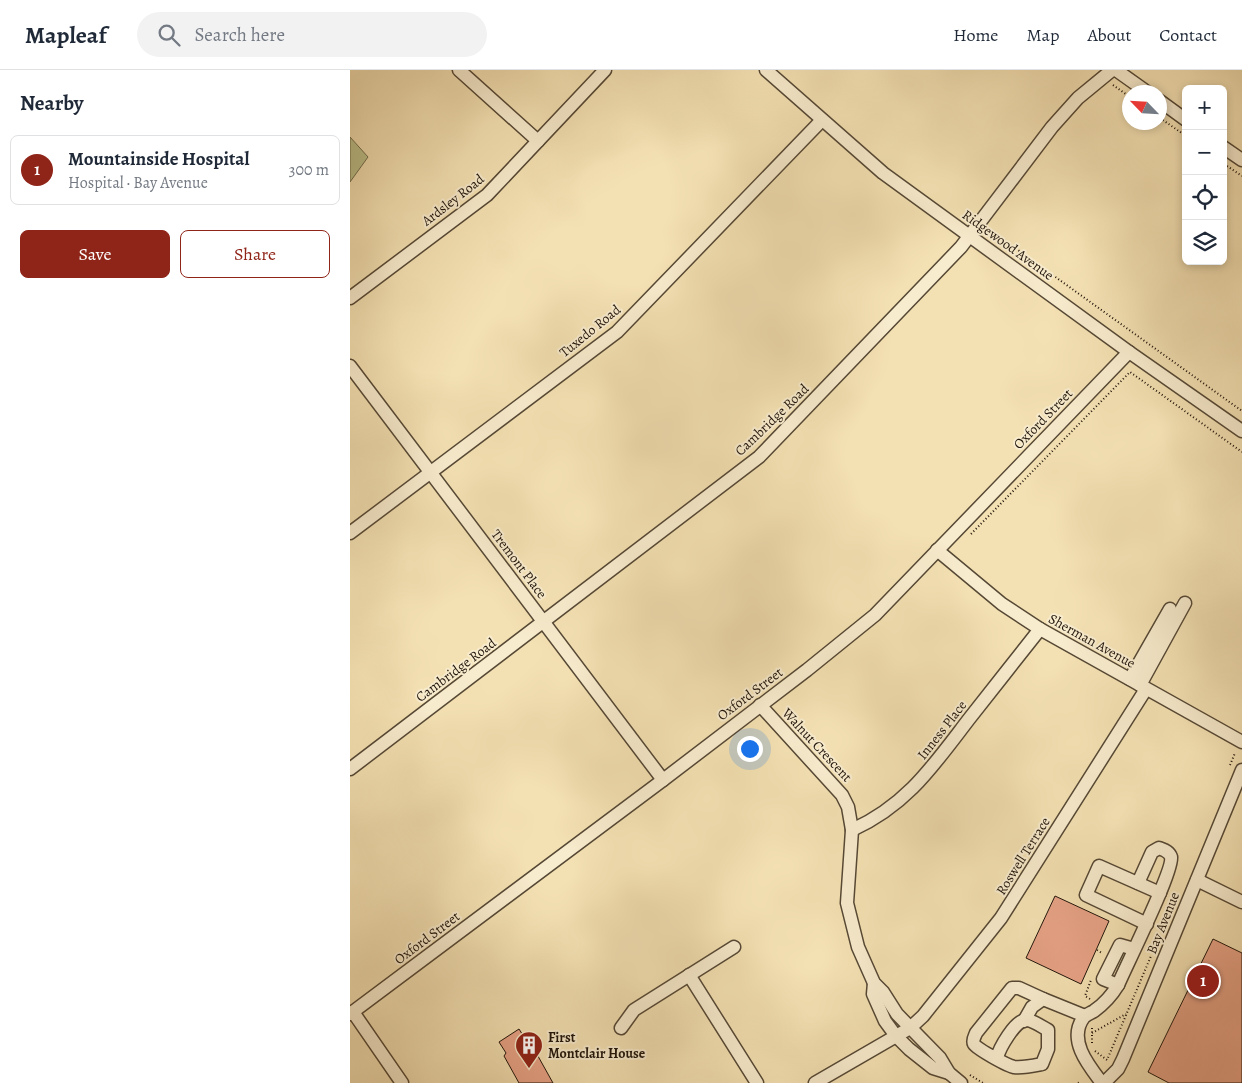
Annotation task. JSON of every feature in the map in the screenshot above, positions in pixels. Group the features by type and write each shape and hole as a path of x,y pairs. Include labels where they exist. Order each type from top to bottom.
{"street":[{"path":"459,70 538,140"},
{"name":"Ardsley Road","path":"350,298 487,194 605,70"},
{"name":"Ridgewood Avenue","path":"766,70 883,173 1129,352 1242,431"},
{"name":"Cambridge Road","path":"350,769 759,457 970,236 1052,127 1078,98 1112,70"},
{"path":"1116,70 1137,85"},
{"path":"1167,106 1182,117"},
{"name":"Tuxedo Road","path":"350,533 617,332 822,120"},
{"path":"1227,150 1242,160"},
{"name":"Oxford Street","path":"351,1013 808,670 875,615 1129,352"},
{"name":"Tremont Place","path":"350,366 663,780"},
{"name":"Sherman Avenue","path":"937,550 1002,604 1040,629 1138,684 1239,747"},
{"path":"1138,684 1185,603"},
{"path":"1138,684 1170,608"},
{"name":"Inness Place","path":"852,830 870,822 898,803 923,779 1040,629"},
{"name":"Roswell Terrace","path":"815,1083 910,1028 923,1016 1001,918 1138,684"},
{"name":"Walnut Crescent","path":"760,705 842,795 848,807 852,830 847,902 858,947 874,982 910,1028 940,1058 949,1073"},
{"name":"Bay Avenue","path":"1103,1083 1118,1069 1242,770"},
{"path":"1103,1083 1086,1062 1080,1049 1078,1030 1089,1021 1094,1011 1111,995 1118,985 1160,893 1171,862 1171,856 1168,852 1159,848 1152,852 1138,883"},
{"path":"1147,924 1086,895 1099,866 1160,893"},
{"path":"1196,880 1242,902"},
{"path":"621,1028 634,1010 734,947"},
{"path":"690,975 756,1083"},
{"name":"Walnut Crescent","path":"874,982 873,994 885,1021 896,1036 909,1049 934,1068 965,1078"},
{"path":"1024,1021 1033,1022 1048,1030 1048,1049 1042,1064 1012,1067 1003,1064 997,1058 981,1051 974,1045 973,1040 976,1032 1012,988 1019,988 1089,1021"},
{"path":"997,1058 1015,1026 1024,1021 1032,1007 1043,999"},
{"path":"351,1013 402,1083"}],"path":[{"path":"1110,83 1122,91"},
{"path":"1167,123 1182,133"},
{"path":"1227,166 1242,176"},
{"path":"989,230 1242,411"},
{"path":"968,537 1130,372 1242,452"},
{"path":"1228,770 1239,747"},
{"path":"1089,1021 1092,1033 1092,1049 1107,1060 1153,953"},
{"path":"1092,1033 1126,1014"},
{"path":"965,1078 983,1083"}],"green space":[{"path":"350,137 368,157 350,182"}],"building":[{"path":"1055,896 1109,921 1081,984 1026,958"},
{"path":"1213,939 1242,953 1242,1083 1169,1083 1148,1072"},
{"name":"First Montclair House","path":"519,1029 526,1040 529,1040 553,1083 519,1083 504,1056 506,1053 499,1042"}],"place":[{"name":"Mountainside Hospital","path":"1203,981"},
{"name":"First Montclair House","path":"529,1069"}]}
